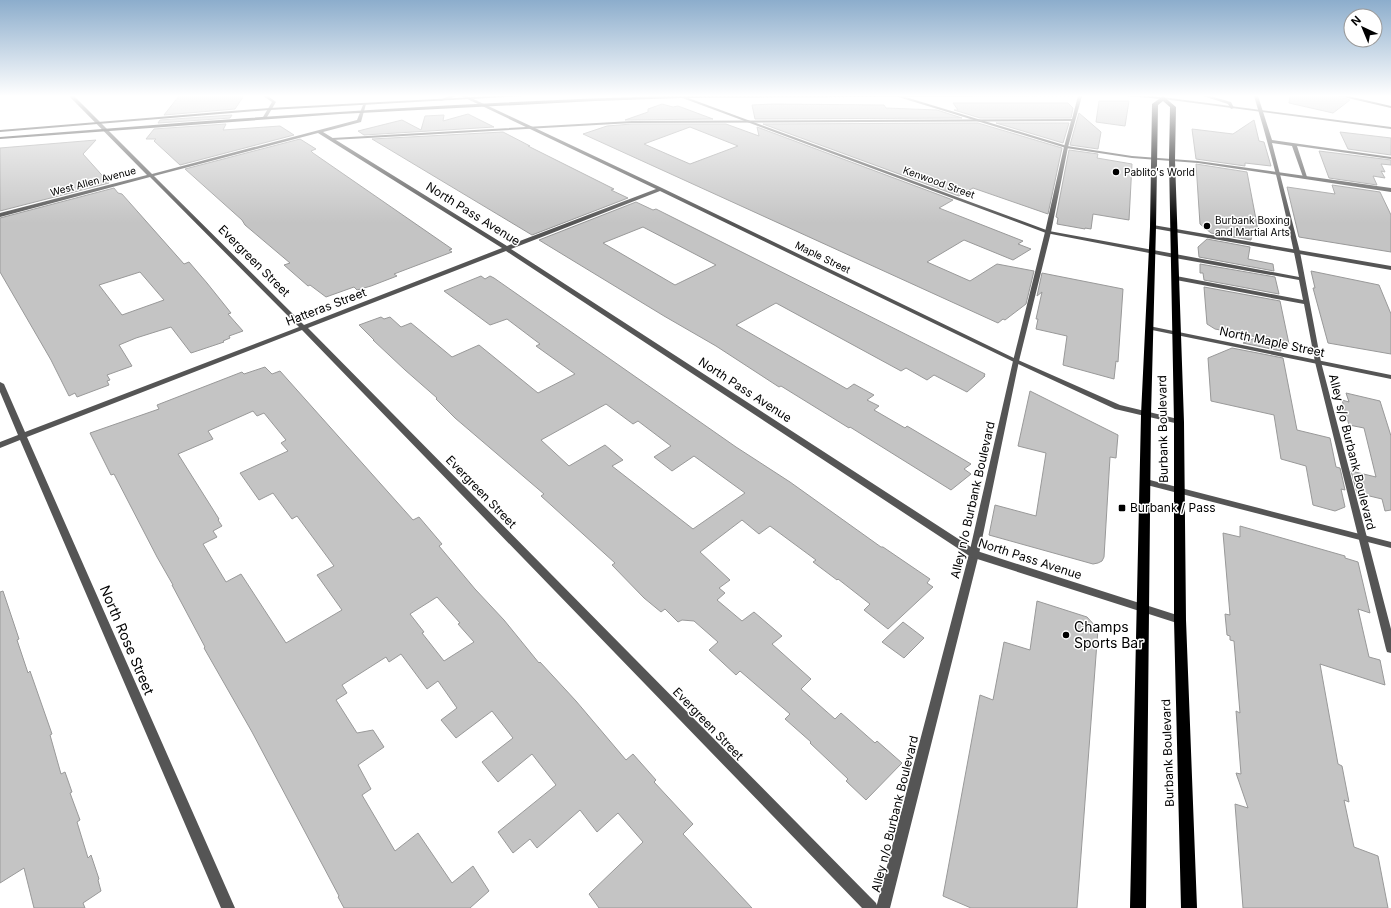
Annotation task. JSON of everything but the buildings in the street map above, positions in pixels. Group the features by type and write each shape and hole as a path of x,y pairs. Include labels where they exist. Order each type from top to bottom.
{"main road":[{"name":"Burbank Boulevard","path":"1138,908 1146,415 1153,227 1154,138"},
{"name":"Burbank Boulevard","path":"1172,138 1179,422 1180,620 1189,908"}],"street":[{"name":"Evergreen Street","path":"114,138 304,328 871,908"},
{"name":"West Allen Avenue","path":"0,215 295,138"},
{"path":"332,139 343,138"},
{"name":"Maple Street","path":"552,138 1016,361 1118,407 1179,422"},
{"name":"Kenwood Street","path":"796,138 1048,232 1302,279"},
{"path":"1038,138 1066,147 1132,157 1172,160 1278,173 1391,190"},
{"name":"Alley n/o Burbank Boulevard","path":"883,908 974,554 1016,361 1048,232 1068,138"},
{"name":"North Pass Avenue","path":"332,139 507,249 974,554 1180,620"},
{"path":"1269,141 1391,158"},
{"name":"Alley s/o Burbank Boulevard","path":"1269,141 1297,252 1318,362 1391,649"},
{"path":"1294,145 1305,177"},
{"name":"Hatteras Street","path":"0,445 660,189"},
{"path":"1153,227 1391,268"},
{"path":"1176,278 1307,303"},
{"name":"North Maple Street","path":"1149,328 1391,377"},
{"name":"North Rose Street","path":"0,384 228,908"},
{"path":"1146,482 1391,545"}],"place":[{"name":"Pablito's World","path":"1116,172"},
{"name":"Burbank Boxing and Martial Arts","path":"1207,226"},
{"name":"Burbank / Pass","path":"1122,508"},
{"name":"Champs Sports Bar","path":"1066,635"}]}
